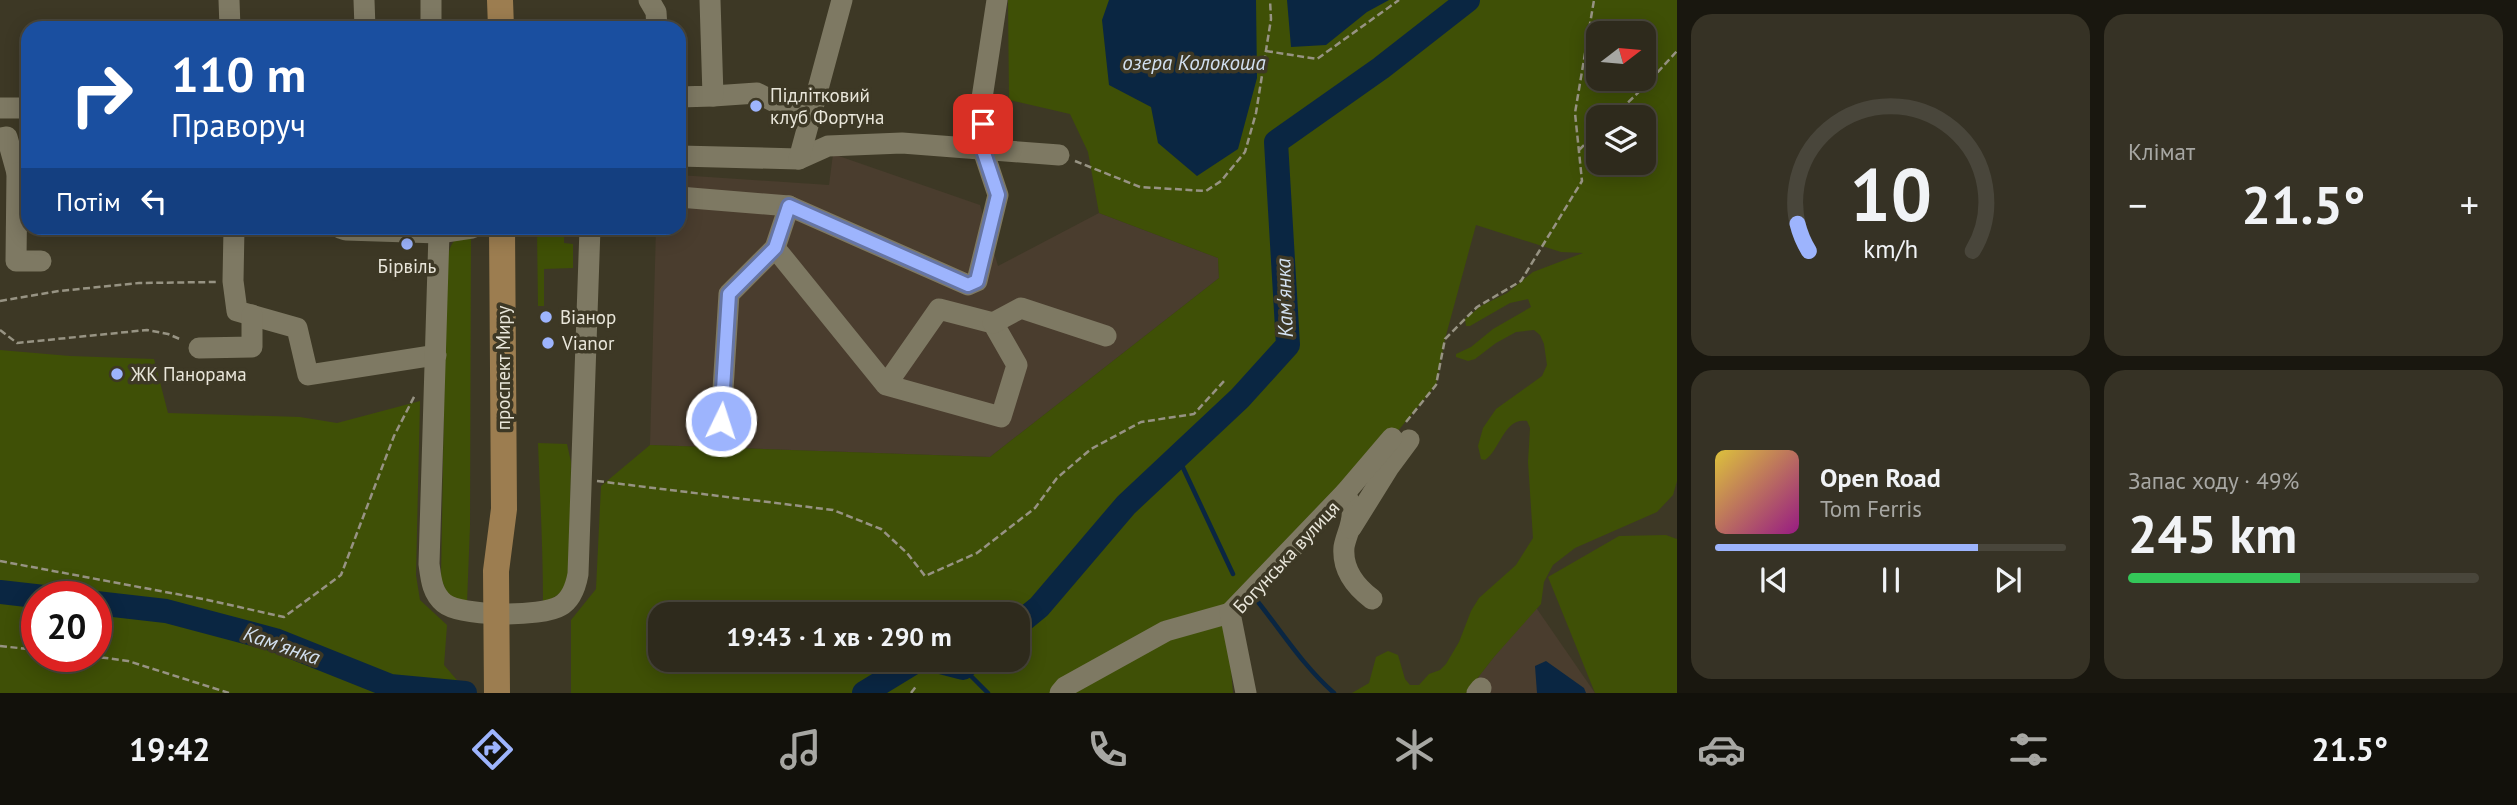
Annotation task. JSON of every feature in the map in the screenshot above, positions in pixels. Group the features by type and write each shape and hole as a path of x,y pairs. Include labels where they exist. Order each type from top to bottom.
{"main road":[{"path":"500,0 500,21"},
{"name":"проспект Миру","path":"502,235 505,571 515,693"},
{"name":"проспект Миру","path":"497,693 505,571"}],"street":[{"path":"229,0 230,21"},
{"path":"364,0 365,21"},
{"path":"431,0 431,21"},
{"path":"649,0 656,12 657,21"},
{"path":"710,0 713,96"},
{"path":"799,159 842,0"},
{"path":"686,198 789,206 968,285 977,281 998,195 983,150 982,98 998,0"},
{"path":"686,97 757,93 810,120"},
{"path":"0,108 21,108"},
{"path":"0,138 7,137 21,171"},
{"path":"686,156 799,159 828,146 902,143 1059,155"},
{"path":"21,188 16,261 41,261"},
{"path":"721,421 729,294 775,248 789,206"},
{"path":"234,235 233,281 237,311 297,328 308,375 436,355"},
{"path":"446,235 436,355 429,564 435,593 454,609 470,613 552,610 563,605 576,585 590,235"},
{"path":"775,248 886,384 1001,417 1017,365 993,323"},
{"path":"886,384 939,309 993,323 1021,308 1106,336"},
{"path":"199,348 252,347 253,315"},
{"path":"1350,530 1389,467 1400,439"},
{"name":"Богунська вулиця","path":"1246,693 1230,613 1400,439"},
{"path":"1345,493 1352,508 1350,530 1344,548 1347,567 1356,587 1373,599"},
{"path":"1060,693 1110,660 1166,631 1230,613"}],"path":[{"path":"1059,155 1140,187 1206,191 1222,181 1245,152 1256,113 1271,19 1270,0"},
{"path":"1266,51 1317,59 1399,0"},
{"path":"1400,439 1436,385 1445,339 1477,307 1521,281 1582,181 1575,113 1594,0"},
{"path":"1625,105 1677,51"},
{"path":"1579,149 1586,142"},
{"path":"0,301 59,291 139,283 195,284 233,281"},
{"path":"0,330 17,342 147,330 168,334 199,348"},
{"path":"580,479 833,510 881,529 907,553 925,576 977,553 1035,508 1057,478 1091,449 1141,422 1194,414 1224,380"},
{"path":"0,561 203,598 284,617 341,575 394,436 420,386"},
{"path":"0,646 21,648"},
{"path":"112,659 128,661 229,693"},
{"path":"911,693 917,685"}],"shaded area":[{"path":"833,154 980,205 998,266 1099,213 1218,258 1219,278 990,457 650,445 656,235 686,235 686,175 829,185"},
{"path":"1535,606 1595,693 1465,693"}],"green space":[{"path":"1008,0 1677,0 1677,481 1673,495 1657,512 1575,548 1553,565 1544,582 1541,604 1466,693 1352,693 1369,683 1376,657 1388,651 1398,655 1405,679 1410,685 1419,685 1429,674 1440,670 1459,642 1479,598 1516,565 1533,538 1528,462 1530,428 1527,421 1513,424 1485,460 1481,459 1478,446 1483,428 1496,409 1542,376 1547,365 1544,344 1534,330 1516,332 1475,359 1468,361 1456,357 1456,354 1531,307 1528,299 1510,303 1466,326 1465,319 1481,306 1507,293 1533,272 1583,253 1561,252 1476,225 1445,339 1436,385 1392,438 1249,592 1229,646 1233,693 571,693 571,620 596,589 601,486 650,445 990,457 1219,278 1218,258 1099,213 1088,152 1070,114 1009,100"},
{"path":"537,235 564,235 564,243 573,244 573,268 544,269 544,306 538,306"},
{"path":"458,237 471,239 470,526 467,603 448,596 441,578 447,269 450,248"},
{"path":"0,350 154,359 168,413 300,417 337,423 420,401 416,575 420,600 447,625 444,665 468,693 0,693"},
{"path":"538,443 567,444 571,462 569,569 562,590 555,597 543,602 542,542"},
{"path":"1666,535 1677,539 1677,693 1595,693 1548,577 1619,536"}],"water":[{"name":"озера Колокоша","path":"1109,0 1256,0 1257,78 1238,149 1197,176 1158,143 1151,107 1109,85 1102,20"},
{"name":"озера Колокоша","path":"1287,0 1389,0 1367,12 1326,45 1291,47"},
{"path":"1546,661 1584,688 1586,693 1537,693 1535,666"}],"waterway":[{"name":"Кам'янка","path":"1030,614 1126,505 1240,398 1288,345 1276,142 1381,68 1468,0"},
{"path":"1178,457 1233,574"},
{"name":"Кам'янка","path":"0,592 21,594"},
{"path":"1254,597 1302,659 1334,693"},
{"name":"Кам'янка","path":"112,605 166,611 275,640 390,686 465,693"},
{"name":"Кам'янка","path":"864,693 898,672"},
{"path":"967,672 988,693"}],"place":[{"name":"Підлітковий клуб Фортуна","path":"756,106"},
{"name":"Бірвіль","path":"407,244"},
{"name":"Віанор","path":"546,317"},
{"name":"Vianor","path":"548,343"},
{"name":"ЖК Панорама","path":"117,374"}],"route":[{"path":"721,421 729,294 775,248 789,206 968,285 977,281 998,195 983,150 983,124"}]}
